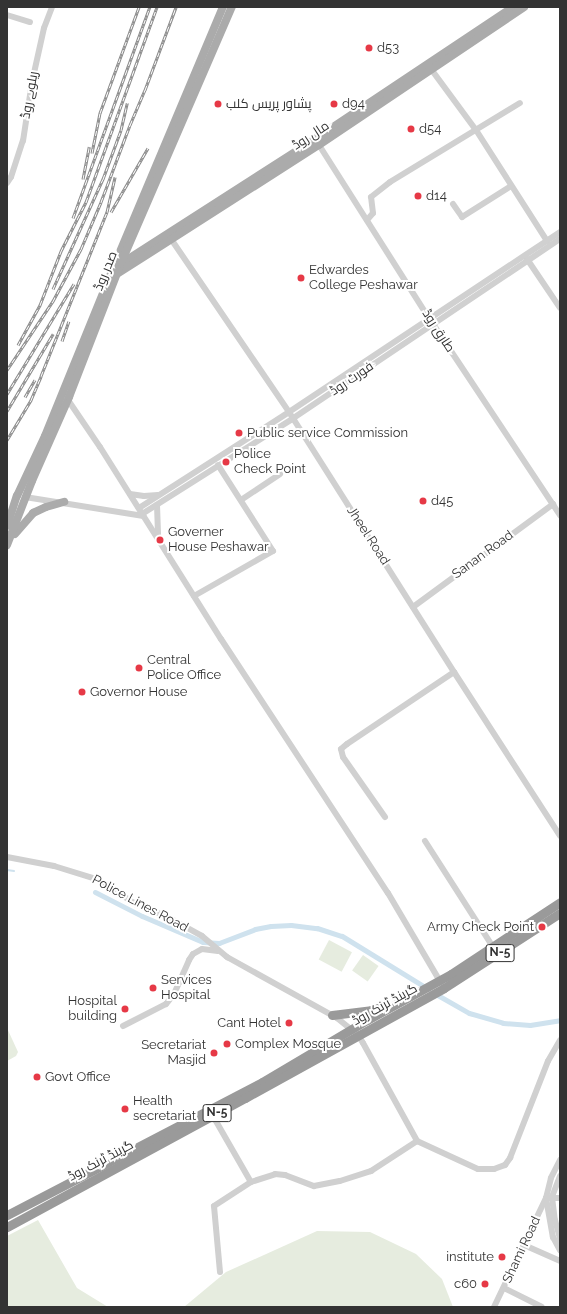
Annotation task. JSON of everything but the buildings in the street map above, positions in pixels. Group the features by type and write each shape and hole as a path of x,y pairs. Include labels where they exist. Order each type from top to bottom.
{"highway":[{"name":"گرینڈ ٹرنک روڈ","path":"438,986 560,902"},
{"name":"گرینڈ ٹرنک روڈ","path":"7,1215 262,1082 354,1032 438,986 560,913"},
{"name":"گرینڈ ٹرنک روڈ","path":"7,1227 213,1116 354,1032 404,1000 422,994"},
{"path":"332,1015 371,1010 404,1000"}],"main road":[{"name":"صدر روڈ","path":"7,545 25,497 68,400 115,272 223,7"},
{"name":"صدر روڈ","path":"115,272 121,263 232,7"},
{"name":"مال روڈ","path":"108,281 115,272 172,239 317,142 513,7"},
{"name":"مال روڈ","path":"121,263 317,142 524,7"},
{"name":"صدر روڈ","path":"7,526 17,496 46,436 108,281"},
{"path":"7,545 32,513 64,502"}],"street":[{"path":"9,7 7,14 30,22"},
{"name":"ریلوے روڈ","path":"7,182 11,177 23,141 32,82 44,28 52,7"},
{"path":"431,69 476,130 547,241"},
{"path":"367,220 373,213 371,197 390,182 520,103"},
{"name":"طارق روڈ","path":"317,142 429,318 560,515"},
{"path":"453,204 462,217 511,186"},
{"name":"فورٹ روڈ","path":"143,515 218,465 292,419 433,324 527,258 560,232"},
{"name":"Jheel Road","path":"172,239 289,412 292,419 560,836"},
{"name":"فورٹ روڈ","path":"139,508 289,412 429,318 560,239"},
{"path":"527,258 560,308"},
{"path":"68,400 388,893 438,986"},
{"path":"194,596 273,551 218,465"},
{"path":"240,500 280,474"},
{"path":"130,494 144,496 159,495"},
{"path":"25,497 143,515"},
{"name":"Sanan Road","path":"413,607 553,504"},
{"path":"157,505 158,540"},
{"path":"385,817 343,757 341,749 346,744 454,672"},
{"path":"425,841 493,947"},
{"name":"Police Lines Road","path":"7,857 54,866 99,880 137,905 166,916 206,940 220,951 332,1015 354,1032"},
{"path":"123,1026 166,1004 174,994 193,954 202,949 220,951"},
{"path":"354,1032 417,1141 478,1169 494,1169 504,1165 510,1158 548,1061 560,1040"},
{"path":"213,1116 251,1182"},
{"path":"220,1272 214,1206 251,1182 275,1174 285,1175 314,1186 340,1182 371,1171 417,1141"},
{"path":"560,1160 551,1178 549,1198 554,1236 560,1250"},
{"name":"Shami Road","path":"494,1307 560,1176"},
{"path":"549,1198 560,1198"},
{"name":"Shami Road","path":"549,1198 560,1239"},
{"path":"524,1245 560,1262"},
{"path":"504,1288 542,1307"}],"shaded area":[{"path":"329,940 352,952 342,972 319,959"},
{"path":"363,955 379,966 368,981 352,971"},
{"path":"7,1028 18,1052 16,1056 7,1061"},
{"path":"38,1220 77,1288 108,1307 7,1307 7,1236"},
{"path":"317,1231 370,1232 416,1254 442,1279 453,1307 184,1307 226,1272"}],"waterway":[{"path":"7,870 14,871"},
{"path":"95,892 142,916 203,942 219,943 255,929 271,926 291,925 317,928 342,936 428,989"},
{"path":"434,993 469,1013 503,1023 530,1025 560,1020"}],"railway":[{"path":"92,153 100,113 139,7"},
{"path":"73,218 150,7"},
{"path":"18,345 40,305 61,251 86,202 157,7"},
{"path":"7,370 53,301 81,249 145,90 176,7"},
{"path":"53,289 103,179 121,130 127,103"},
{"path":"83,179 89,147"},
{"path":"111,212 148,148"},
{"path":"7,440 31,400 41,376 107,212 115,177"},
{"path":"7,394 74,284"},
{"path":"62,341 69,321"},
{"path":"7,411 53,334"},
{"path":"25,397 35,380"}],"place":[{"name":"d53","path":"369,48"},
{"name":"پشاور پریس کلب","path":"218,104"},
{"name":"d94","path":"334,104"},
{"name":"d54","path":"411,129"},
{"name":"d14","path":"418,196"},
{"name":"Edwardes College Peshawar","path":"301,278"},
{"name":"Public service Commission","path":"239,433"},
{"name":"Police Check Point","path":"226,462"},
{"name":"d45","path":"423,501"},
{"name":"Governer House Peshawar","path":"160,540"},
{"name":"Central Police Office","path":"139,668"},
{"name":"Governor House","path":"82,692"},
{"name":"Army Check Point","path":"542,927"},
{"name":"Services Hospital","path":"153,988"},
{"name":"Hospital building","path":"125,1009"},
{"name":"Cant Hotel","path":"289,1023"},
{"name":"Complex Mosque","path":"227,1044"},
{"name":"Secretariat Masjid","path":"214,1053"},
{"name":"Govt Office","path":"37,1077"},
{"name":"Health secretariat","path":"125,1109"},
{"name":"institute","path":"502,1257"},
{"name":"c60","path":"485,1284"}]}
